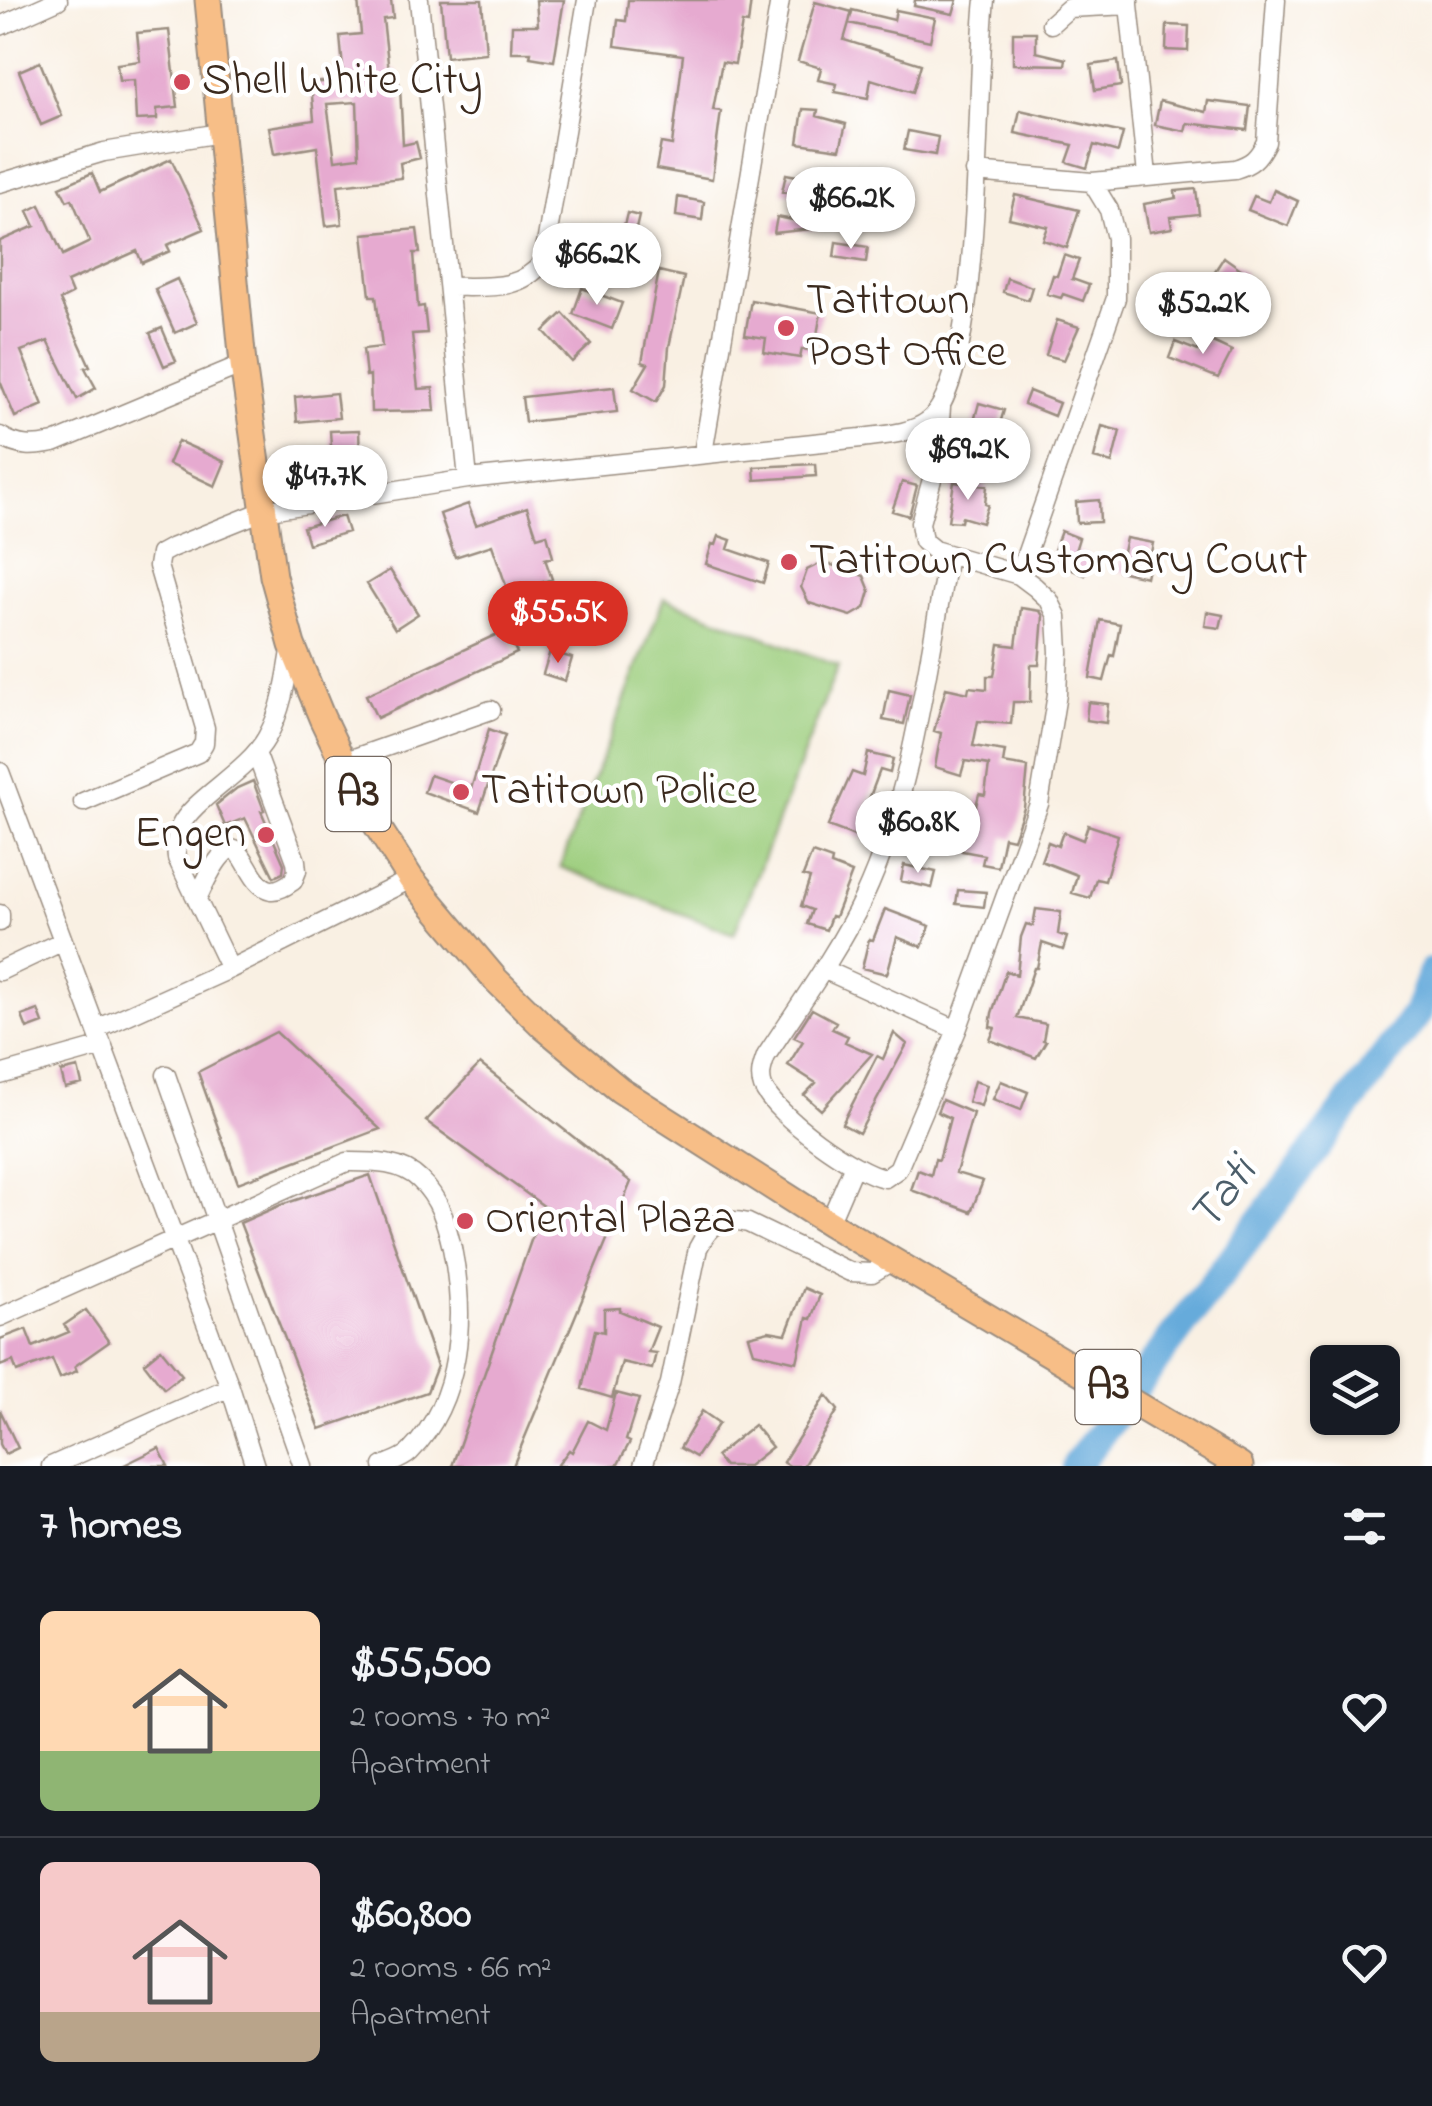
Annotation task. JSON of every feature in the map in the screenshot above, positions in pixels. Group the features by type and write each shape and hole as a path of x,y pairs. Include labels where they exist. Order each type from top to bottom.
{"highway":[{"name":"A3","path":"208,0 243,364 273,576 292,644 344,762 363,804 410,880 496,980 580,1059 682,1132 1240,1466"}],"street":[{"path":"0,26 58,0"},
{"path":"419,0 468,479"},
{"path":"450,286 511,286 525,280 543,262 588,0"},
{"path":"702,453 780,0"},
{"path":"948,556 909,766 868,888 823,969 766,1056 761,1083 791,1119 854,1164 884,1178 898,1169 957,1030 1039,804 1057,694 1057,616 1049,600 1019,575 934,550 923,541 920,523 936,462 941,406 958,359 964,326 984,0"},
{"path":"975,172 1092,182 1235,169 1258,158 1266,142 1276,0"},
{"path":"1051,24 1068,8 1129,2 1147,175"},
{"path":"0,183 104,152 220,133"},
{"path":"1019,575 1116,298 1116,238 1109,210 1092,182"},
{"path":"0,436 12,444 32,448 54,444 243,364"},
{"path":"82,802 198,752 204,743 205,728 158,566 160,554 264,511 468,479 892,433 920,426 941,406"},
{"path":"230,968 177,858 175,842 189,813 241,770 268,735 278,710 292,644"},
{"path":"344,762 491,710"},
{"path":"197,899 216,862 228,851 244,854 258,882 268,890 293,881 298,871 256,753"},
{"path":"0,772 8,821 63,941 100,1037 255,1466"},
{"path":"0,1075 100,1037 410,880"},
{"path":"0,914 0,922"},
{"path":"0,971 63,941"},
{"path":"823,969 957,1030"},
{"path":"166,1076 303,1466"},
{"path":"0,1317 347,1162 386,1163 418,1177 444,1211 460,1284 458,1351 432,1425 408,1455 383,1466"},
{"path":"829,1223 854,1164"},
{"path":"643,1466 670,1383 698,1248 718,1222 731,1218 748,1223 850,1272 872,1272 892,1261"},
{"path":"51,1466 230,1388"}],"green space":[{"path":"664,598 838,666 734,934 560,867"}],"building":[{"path":"358,0 391,0 393,18 383,19 389,71 396,70 400,87 403,145 416,142 420,158 400,163 402,178 338,185 342,224 326,226 317,147 274,154 269,127 314,120 311,83 344,80 340,36 361,34","holes":["357,102 359,157 335,160 327,104"]},
{"path":"441,0 482,0 486,53 446,57"},
{"path":"536,0 564,0 554,61 530,57 531,52 511,52 512,25 538,25"},
{"path":"628,0 751,0 748,24 742,23 735,64 722,62 713,110 721,111 712,179 656,169 661,143 672,145 683,55 615,46 618,20 626,21"},
{"path":"915,0 957,0 953,14 914,6"},
{"path":"815,2 852,12 844,40 921,64 913,92 871,79 868,98 835,92 837,84 818,80 821,68 798,61"},
{"path":"852,10 894,20 896,10 935,18 930,41 849,23"},
{"path":"1167,25 1189,26 1188,51 1166,50"},
{"path":"169,30 178,107 157,109 157,119 136,120 134,80 119,81 117,64 140,61 137,33"},
{"path":"1013,32 1036,32 1036,52 1066,59 1065,65 1013,64"},
{"path":"1118,61 1121,86 1095,90 1091,65"},
{"path":"40,62 62,116 41,125 19,71"},
{"path":"1160,101 1206,112 1208,101 1250,106 1247,130 1187,123 1185,131 1155,125"},
{"path":"803,109 818,110 817,116 846,124 840,149 798,143"},
{"path":"1020,110 1123,133 1118,152 1094,145 1087,168 1067,162 1073,145 1015,133"},
{"path":"908,131 938,137 935,155 904,150"},
{"path":"171,159 204,229 167,245 170,251 142,263 137,251 67,282 72,294 60,300 96,388 77,399 48,341 21,351 43,405 15,417 0,381 0,241 35,226 28,211 40,205 63,255 90,242 72,199 67,201 60,187 92,173 100,192"},
{"path":"835,164 868,167 863,197 866,223 774,233 777,217 814,224 819,199 782,192 786,174 834,183"},
{"path":"1196,189 1199,214 1170,217 1172,228 1149,232 1144,204 1176,198 1175,191"},
{"path":"1274,190 1298,201 1288,226 1248,210 1254,196 1269,202"},
{"path":"1015,195 1079,210 1067,248 1043,240 1048,227 1009,218"},
{"path":"678,197 704,202 702,220 676,216"},
{"path":"627,213 639,216 631,250 630,280 583,277 585,252 617,255"},
{"path":"417,229 420,253 414,253 418,307 424,306 427,333 412,334 418,389 433,388 435,411 371,412 370,375 366,376 363,349 382,347 376,296 370,296 363,234"},
{"path":"836,242 868,247 866,262 834,257"},
{"path":"1064,255 1079,260 1072,279 1089,285 1083,301 1063,294 1061,298 1047,294"},
{"path":"1224,257 1245,272 1234,288 1213,274"},
{"path":"659,271 684,277 669,347 666,385 656,402 633,389 648,364 642,362"},
{"path":"1007,278 1032,287 1028,300 1003,292"},
{"path":"177,279 197,323 175,333 155,289"},
{"path":"582,288 622,303 612,329 573,314"},
{"path":"751,300 821,313 814,351 802,349 800,358 764,352 766,338 745,335"},
{"path":"563,313 591,344 572,362 544,331"},
{"path":"1057,320 1079,327 1064,360 1046,355"},
{"path":"162,328 176,361 164,366 150,333"},
{"path":"1204,338 1232,351 1218,378 1169,358 1175,342 1198,351"},
{"path":"614,387 617,412 525,422 522,397"},
{"path":"1029,391 1059,403 1054,416 1024,404"},
{"path":"336,393 339,418 297,422 295,397"},
{"path":"979,403 1004,410 993,447 969,440"},
{"path":"1102,426 1120,431 1112,463 1094,458"},
{"path":"359,430 360,458 332,460 330,431"},
{"path":"178,441 225,462 215,486 168,464"},
{"path":"815,464 816,476 755,480 754,467"},
{"path":"902,482 917,486 909,516 892,511"},
{"path":"954,482 987,486 988,505 982,523 962,517 961,522 948,521"},
{"path":"1099,500 1100,522 1077,523 1076,502"},
{"path":"468,504 476,525 527,507 537,537 547,534 553,557 545,559 552,579 509,594 492,545 455,557 440,514"},
{"path":"343,516 348,532 308,544 303,527"},
{"path":"1061,531 1079,538 1075,551 1092,557 1085,575 1050,561"},
{"path":"719,536 731,540 728,549 769,563 763,583 706,564"},
{"path":"1126,538 1153,543 1146,577 1119,571"},
{"path":"823,562 864,576 870,591 865,608 851,616 809,603 801,587 807,570"},
{"path":"390,570 418,614 395,629 367,584"},
{"path":"1021,608 1040,611 1043,616 1039,665 1031,665 1030,702 1013,702 1011,724 978,721 973,746 1005,751 1003,763 1028,767 1024,808 1013,839 1004,837 998,867 982,864 984,855 962,851 964,827 979,794 985,795 989,765 965,761 961,775 935,767 941,733 934,731 946,688 968,693 969,687 987,689 987,676 994,676 999,644 1016,646"},
{"path":"572,611 591,616 584,640 566,635"},
{"path":"1207,612 1223,615 1220,628 1205,626"},
{"path":"1100,620 1120,624 1104,681 1090,678"},
{"path":"506,630 517,653 377,718 366,695"},
{"path":"550,651 572,658 565,681 543,674"},
{"path":"889,690 910,695 904,724 883,720"},
{"path":"1088,702 1108,704 1106,723 1086,720"},
{"path":"489,729 505,735 479,812 424,792 430,775 471,789"},
{"path":"868,753 893,759 890,773 880,770 863,815 870,817 862,839 828,826 852,772 863,776"},
{"path":"253,781 264,810 261,811 284,864 283,873 274,877 245,818 225,826 216,805"},
{"path":"938,802 938,843 918,843 918,803"},
{"path":"1088,825 1118,835 1105,881 1096,879 1090,898 1072,893 1077,875 1041,861 1048,842 1058,846 1063,832 1083,840"},
{"path":"812,853 852,873 826,930 807,924 812,910 801,906 810,878 803,876"},
{"path":"904,865 936,872 932,888 901,881"},
{"path":"958,890 986,892 984,907 956,904"},
{"path":"885,909 930,926 922,947 897,937 887,974 862,968 869,939 873,940"},
{"path":"1036,909 1061,912 1058,934 1067,937 1063,950 1042,943 1037,968 1017,1018 1046,1024 1046,1041 1036,1058 990,1040 995,1028 990,1027 1006,971 1017,975 1021,937 1026,924 1033,926"},
{"path":"812,1009 836,1022 832,1029 848,1036 845,1042 872,1054 821,1110 804,1095 816,1083 788,1065 803,1041 794,1037"},
{"path":"38,1010 43,1023 27,1029 22,1016"},
{"path":"276,1032 380,1129 238,1183 198,1072"},
{"path":"894,1033 907,1044 859,1133 842,1124 877,1056 883,1059"},
{"path":"480,1064 631,1182 513,1466 452,1466 534,1232 552,1212 426,1121"},
{"path":"78,1068 82,1084 65,1088 61,1072"},
{"path":"974,1081 987,1085 981,1106 968,1102"},
{"path":"1001,1081 1028,1092 1021,1110 993,1099"},
{"path":"942,1100 973,1113 956,1173 983,1181 971,1212 911,1190 918,1170 931,1175 935,1159 939,1160 950,1118 937,1112"},
{"path":"370,1175 437,1366 427,1392 320,1429 240,1223"},
{"path":"804,1288 820,1295 811,1319 807,1318 797,1362 754,1352 749,1336 769,1331 786,1334"},
{"path":"620,1308 658,1327 648,1352 656,1353 652,1369 622,1362 612,1398 582,1389 595,1330 604,1332 604,1309"},
{"path":"86,1310 109,1342 75,1366 77,1371 60,1378 52,1359 17,1372 13,1361 0,1366 0,1339 26,1329 33,1347 69,1332 64,1325"},
{"path":"161,1349 182,1375 164,1389 144,1363"},
{"path":"616,1393 639,1399 626,1440 630,1442 617,1466 557,1466 569,1450 572,1452 588,1421 606,1430"},
{"path":"826,1395 838,1410 803,1466 783,1462"},
{"path":"0,1410 18,1448 5,1454 0,1444"},
{"path":"702,1411 719,1423 696,1457 680,1448"},
{"path":"754,1425 772,1447 748,1466 724,1466 716,1456"},
{"path":"159,1448 168,1466 122,1466"}],"waterway":[{"name":"Tati","path":"1076,1466 1417,1014 1432,972"}],"place":[{"name":"Shell White City","path":"182,82"},
{"name":"Tatitown Post Office","path":"786,328"},
{"name":"Tatitown Customary Court","path":"789,562"},
{"name":"Tatitown Police","path":"461,792"},
{"name":"Engen","path":"266,835"},
{"name":"Oriental Plaza","path":"465,1221"}]}
